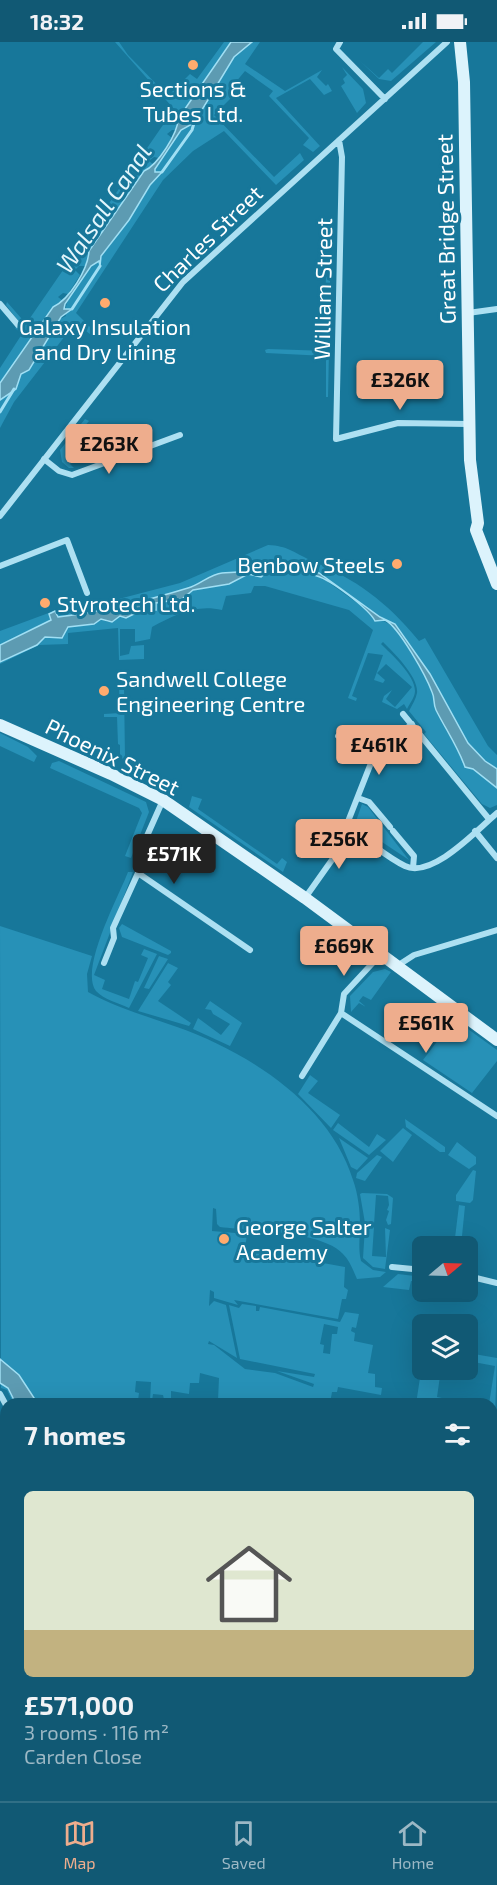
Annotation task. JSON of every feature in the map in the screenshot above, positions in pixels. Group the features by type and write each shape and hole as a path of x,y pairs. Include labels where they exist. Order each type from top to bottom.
{"main road":[{"name":"Great Bridge Street","path":"460,42 464,82 470,460 478,523 485,534 484,548 497,584"},
{"name":"Phoenix Street","path":"0,725 111,774 163,800 305,898 497,1040"}],"street":[{"path":"340,42 336,49 385,99"},
{"name":"Charles Street","path":"0,516 183,282 447,42"},
{"name":"William Street","path":"339,140 342,157 336,439 398,423 469,424"},
{"path":"0,304 18,325"},
{"path":"468,313 497,309"},
{"path":"44,459 59,471 72,475 180,435"},
{"path":"0,566 67,540 87,593"},
{"path":"403,714 489,819"},
{"path":"305,898 334,857 371,762 379,752 412,724"},
{"path":"338,736 379,752"},
{"path":"358,798 369,802 414,856 413,868"},
{"path":"104,963 114,938 113,928 138,873 138,856 163,800"},
{"path":"346,828 401,864 422,868 435,864 497,813"},
{"path":"475,831 497,858"},
{"path":"138,873 250,950"},
{"path":"397,966 404,959 414,955 497,930"},
{"path":"302,1076 341,1013 344,994 381,954"},
{"path":"341,1013 497,1116"},
{"path":"392,1267 412,1269"},
{"path":"478,1278 497,1283"}],"shaded area":[{"path":"115,42 119,42 128,55 168,96 190,74 197,79 224,42 231,42 178,119 177,130 172,130 167,134 172,138 159,158 154,157 149,161 154,165 144,171 89,251 86,266 79,266 75,270 80,275 68,294 63,293 58,297 63,301 53,307 0,383 0,368 22,334 15,328 20,323 6,305 7,302 21,318 30,318 174,109"},
{"path":"231,42 252,42 234,57 194,123 181,130 155,169 155,172 162,172 150,185 129,220 101,256 100,266 99,261 91,266 65,304 64,309 72,309 61,317 29,370 21,374 16,389 0,400 0,383 53,307 72,291 85,266 89,251 144,171 166,148 175,132 178,119"},
{"path":"252,42 260,42 245,64 285,91 322,70 317,77 326,86 328,84 332,91 324,95 310,79 276,98 320,146 313,152 303,145 309,138 269,96 273,91 245,71 230,89 235,94 214,115 274,177 300,153 304,160 276,185 224,131 193,151 163,180 76,313 97,334 94,337 75,323 14,402 0,428 0,400 16,389 21,374 30,367 60,319 66,316 71,293 89,269 101,262 101,256 142,199 153,181 154,169 181,130 194,122 234,57"},
{"path":"423,42 436,42 391,81 379,79 360,61 379,78 388,69 392,73"},
{"path":"342,67 363,89 366,103 357,113 341,86 345,83 343,79 347,75"},
{"path":"326,272 330,272 330,325 325,325"},
{"path":"265,350 329,351 328,397 326,397 326,356 266,353"},
{"path":"85,419 89,421 83,428 86,430 67,455 73,460 70,464 74,468 69,468 62,462 60,450"},
{"path":"268,545 290,550 342,575 382,603 419,641 425,638 488,746 497,755 497,769 485,761 468,743 430,674 395,624 380,618 319,573 258,569 244,573 222,573 187,589 156,598 57,617 56,613 51,620 0,645 0,631 81,601 84,608 180,583"},
{"path":"258,569 281,571 261,577 248,574 229,584 193,590 182,599 156,603 156,610 142,610 126,618 120,616 112,622 101,619 94,624 68,627 62,638 45,637 37,645 0,662 0,645 51,620 49,614 55,611 58,617 107,609 188,588 218,574"},
{"path":"276,571 308,573 321,577 370,612 378,621 393,627 409,648 423,673 433,693 435,709 465,767 473,769 497,788 497,805 490,808 482,804 424,734 426,732 409,711 417,693 414,680 410,672 383,642 381,644 402,665 414,685 414,696 407,709 404,704 397,709 382,702 384,696 392,690 386,699 395,707 412,687 386,664 377,673 385,680 383,683 374,680 383,655 368,653 352,696 357,698 356,701 348,698 373,630 349,610 265,586 254,586 251,593 226,596 222,610 203,608 169,618 152,627 150,639 135,642 135,629 120,629 120,656 129,654 131,646 144,645 144,659 119,660 118,628 68,633 68,644 39,645 0,664 37,645 46,637 62,637 68,627 94,624 101,619 108,622 120,616 126,618 142,610 149,610 159,601 182,599 193,590 221,585 248,574 257,576"},
{"path":"299,572 319,573 380,617 395,624 430,674 468,743 485,761 497,769 497,788 473,769 465,767 436,710 433,694 424,675 412,653 391,624 385,620 375,621 358,603 331,583 317,576"},
{"path":"119,686 124,686 125,759 120,758 117,717 104,717 104,714 120,713"},
{"path":"0,733 28,747 37,756 34,762 0,746"},
{"path":"59,761 146,802 149,812 131,858 125,856 142,813 139,808 50,768 52,763"},
{"path":"192,796 202,799 198,809 277,864 282,858 287,862 283,872 189,807"},
{"path":"362,804 368,807 409,860 358,826 356,821"},
{"path":"128,872 133,872 94,975 105,980 102,989 129,999 135,981 138,982 148,958 141,955 144,949 157,954 129,1008 99,994 92,981 96,950"},
{"path":"122,924 171,953 168,955 122,937 119,928"},
{"path":"0,926 92,956 87,974 88,992 204,1038 258,1066 283,1084 326,1128 342,1153 353,1180 359,1208 361,1261 373,1270 386,1272 380,1277 357,1279 348,1260 333,1246 303,1236 220,1227 217,1224 216,1209 213,1208 212,1231 247,1234 245,1249 345,1267 344,1287 348,1290 346,1299 342,1299 338,1319 234,1300 238,1305 214,1298 214,1292 210,1290 209,1306 214,1301 226,1305 237,1358 209,1341 208,1344 214,1345 245,1369 275,1373 313,1387 314,1384 277,1371 314,1377 315,1374 240,1359 229,1305 239,1308 242,1304 256,1306 256,1311 259,1311 260,1307 340,1322 345,1312 359,1314 356,1328 352,1327 351,1331 355,1333 354,1341 373,1345 368,1373 375,1374 375,1387 382,1388 381,1395 338,1387 337,1392 332,1392 331,1398 218,1398 219,1378 200,1373 199,1383 190,1383 189,1394 171,1391 171,1398 153,1394 152,1398 150,1398 151,1382 136,1381 135,1392 139,1393 138,1398 11,1398 7,1390 1,1388","holes":["324,1324 338,1327 337,1334 332,1334 330,1354 323,1353 324,1345 320,1344"]},
{"path":"159,956 168,959 149,989 144,988"},
{"path":"168,963 178,968 168,982 171,985 158,1001 191,1023 189,1026 138,1011"},
{"path":"385,969 391,972 371,1000 363,996 359,1001 366,1007 359,1003 351,1012 350,996 373,972"},
{"path":"210,1001 242,1023 230,1046 193,1029 198,1018 221,1035 230,1024 213,1014 211,1010 205,1009"},
{"path":"454,1019 497,1050 497,1061 472,1093 423,1060"},
{"path":"310,1075 318,1081 308,1093 340,1115 331,1128 298,1094"},
{"path":"405,1119 445,1147 445,1152 440,1152 406,1127"},
{"path":"338,1123 369,1147 377,1134 386,1140 369,1155 333,1130"},
{"path":"403,1128 412,1135 393,1162 380,1151"},
{"path":"339,1138 368,1158 357,1170 351,1167"},
{"path":"457,1142 476,1157 476,1164 469,1169 448,1155"},
{"path":"377,1155 382,1157 365,1181 356,1178 357,1173"},
{"path":"473,1170 476,1171 473,1200 470,1203 456,1201 456,1195"},
{"path":"360,1194 387,1194 393,1198 391,1224 388,1225 386,1220 389,1211 387,1210 388,1196 376,1195 374,1224 365,1223"},
{"path":"459,1205 465,1206 462,1236 455,1236"},
{"path":"365,1227 374,1227 372,1256 386,1257 385,1228 390,1230 385,1269 373,1267 363,1258"},
{"path":"398,1274 412,1276 409,1290 383,1287"},
{"path":"478,1355 497,1358 496,1398 490,1398 495,1366 478,1363"},
{"path":"0,1359 19,1375 34,1398 13,1398 8,1388 0,1383"},
{"path":"420,1380 439,1380 437,1397 442,1398 417,1398"}],"waterway":[{"path":"162,172 192,130 194,123"},
{"path":"72,309 100,266"},
{"path":"0,412 14,389"}],"place":[{"name":"Sections & Tubes Ltd.","path":"193,65"},
{"name":"Galaxy Insulation and Dry Lining","path":"105,303"},
{"name":"Benbow Steels","path":"397,564"},
{"name":"Styrotech Ltd.","path":"45,603"},
{"name":"Sandwell College Engineering Centre","path":"104,691"},
{"name":"George Salter Academy","path":"224,1239"}],"water label":[{"name":"Walsall Canal","path":"103,208"}]}
